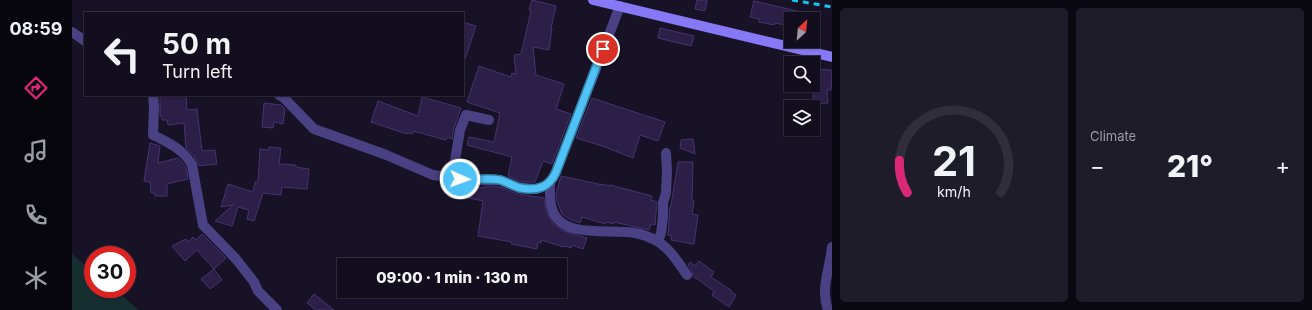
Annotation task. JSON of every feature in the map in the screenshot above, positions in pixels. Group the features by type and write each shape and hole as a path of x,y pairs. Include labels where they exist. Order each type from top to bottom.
{"street":[{"path":"593,0 832,57"},
{"path":"281,96 314,130 384,154 432,175 460,179 500,180 520,188 536,189 547,185 556,172 620,6"},
{"path":"72,32 84,40"},
{"path":"153,96 153,135 180,150 188,157 192,165 203,225 236,259 254,282 258,291 277,310"},
{"path":"460,179 455,161 460,130 466,115 489,120"},
{"path":"658,241 661,233 663,203 666,193 666,153"},
{"path":"550,182 552,210 559,220 570,227 586,231 633,232 658,241 670,251 687,275"},
{"path":"828,310 824,300 832,247"}],"green space":[{"path":"72,254 84,264 84,298 125,298 139,310 72,310"}],"building":[{"path":"532,0 556,6 551,28 549,50 533,47 536,75 564,84 556,109 571,114 552,164 543,161 535,182 521,182 508,176 512,157 467,145 469,137 494,142 500,113 467,102 479,66 511,77 512,73 516,74 514,55 521,54 531,11 529,10"},
{"path":"697,0 707,0 705,11 695,9"},
{"path":"754,1 801,12 784,12 784,25 775,23 774,25 759,22 759,19 750,17"},
{"path":"464,22 476,26 464,59"},
{"path":"660,28 694,36 691,46 658,38"},
{"path":"820,69 832,70 831,90 827,90 828,103 820,104 820,100 813,100 813,92 820,92"},
{"path":"160,96 186,96 187,110 197,109 202,151 215,150 217,164 199,166 194,156 186,148 184,123 168,125 167,120 162,120 162,116 160,116"},
{"path":"422,97 461,108 452,139 447,137 446,140 413,131 412,134 407,134 371,122 378,101 418,116"},
{"path":"592,98 665,122 658,141 640,135 633,158 576,138"},
{"path":"264,103 281,105 285,109 283,124 274,122 273,128 262,127"},
{"path":"693,139 695,154 680,148 681,140"},
{"path":"150,143 160,146 158,163 178,158 186,167 188,179 167,184 167,196 155,196 155,193 151,193 150,182 144,181"},
{"path":"269,147 281,148 279,164 296,165 296,167 309,169 307,189 282,187 281,195 263,193 254,221 247,219 249,210 238,207 232,226 215,221 233,205 221,207 228,184 253,192 255,182 258,182 260,149 269,150"},
{"path":"678,162 693,162 692,200 694,201 692,214 698,215 694,244 671,240 672,236 668,235 670,206"},
{"path":"561,176 603,185 610,185 652,196 651,200 657,202 655,225 651,224 649,230 614,222 614,224 606,222 605,224 582,217 580,223 569,219 562,214 557,201 556,194"},
{"path":"458,185 485,188 485,186 494,186 518,194 544,198 546,211 553,224 563,231 587,238 583,249 572,245 571,248 564,247 541,240 541,243 538,242 537,249 511,244 512,242 478,236 483,201 456,195"},
{"path":"202,234 226,258 214,269 197,250 185,261 172,246 186,239 188,242 193,237 196,240"},
{"path":"699,261 714,272 711,277 736,295 729,307 712,295 714,291 693,276 688,265 690,262 695,266"},
{"path":"214,269 222,280 210,289 201,279"},
{"path":"314,294 334,310 316,310 307,303"}],"railway":[{"path":"792,0 832,7"}],"route":[{"path":"460,179 500,180 520,188 536,189 547,185 556,172 603,49"}]}
